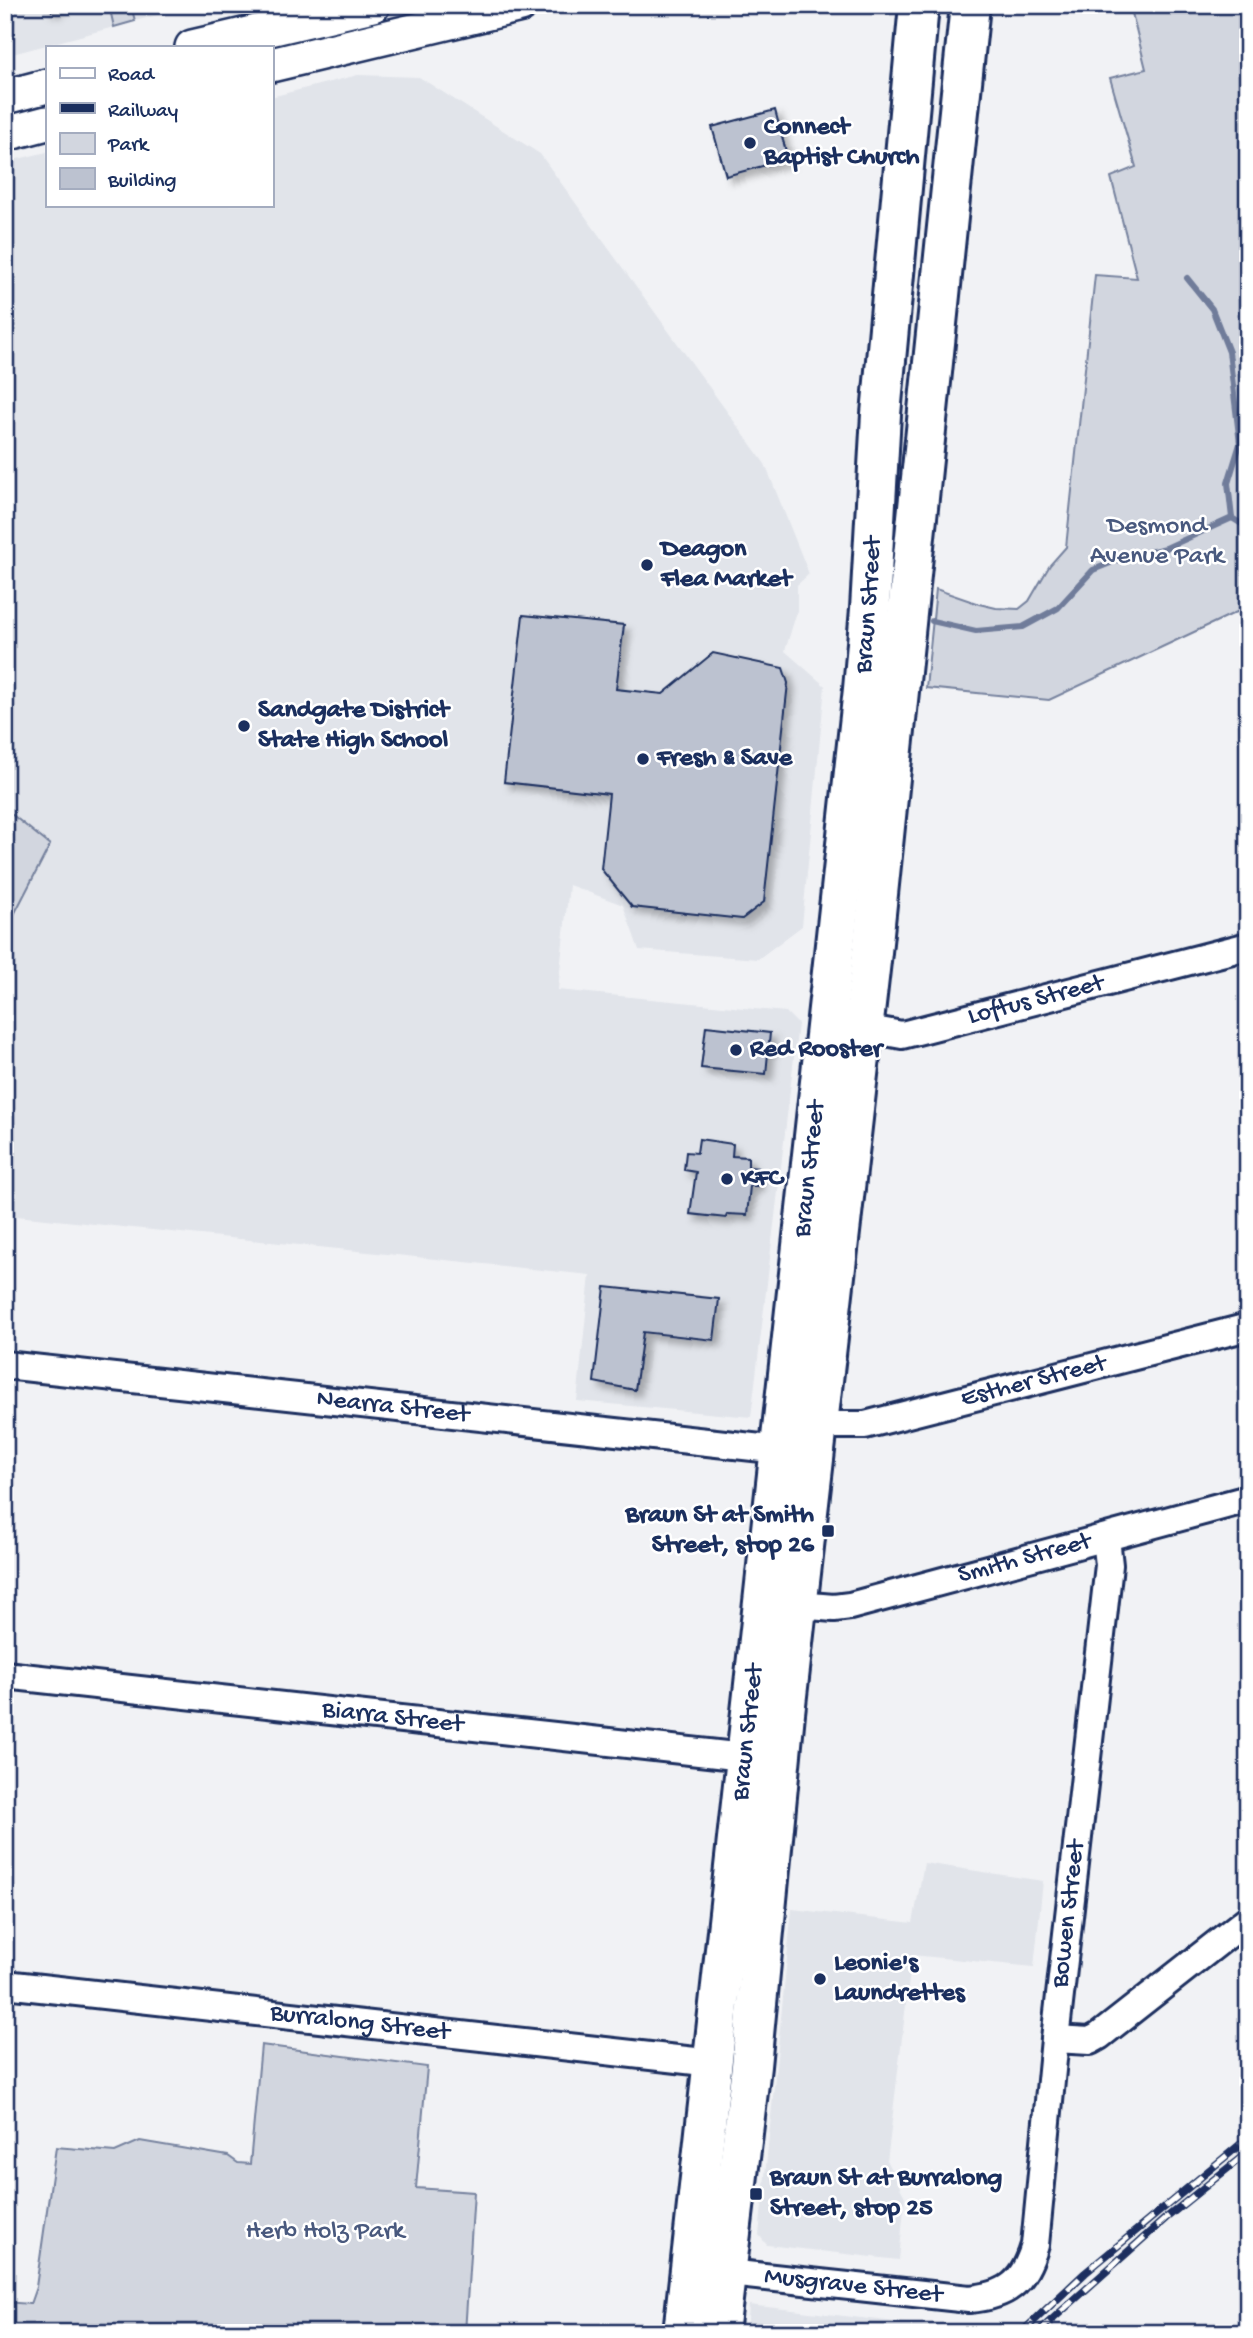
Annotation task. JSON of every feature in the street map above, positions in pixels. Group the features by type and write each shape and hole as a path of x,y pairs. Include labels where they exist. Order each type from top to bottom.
{"highway":[{"name":"Braun Street","path":"719,2333 708,2271 713,2063 762,1759 798,1605 863,1028 970,5"},
{"name":"Braun Street","path":"683,2333 708,2271 751,2066 762,1759 780,1450 830,1008 866,656 881,414 913,10"}],"main road":[{"path":"196,46 373,5"},
{"path":"273,65 521,5"},
{"path":"5,97 46,86"},
{"path":"5,134 46,123"}],"street":[{"name":"Loftus Street","path":"830,1008 863,1028 902,1035 1248,946"},
{"name":"Esther Street","path":"819,1424 865,1425 1248,1328"},
{"name":"Nearra Street","path":"5,1365 780,1450"},
{"name":"Smith Street","path":"798,1605 834,1608 850,1606 1248,1499"},
{"name":"Bowen Street","path":"1013,2285 1030,2261 1035,2245 1055,2039 1109,1565 1106,1538"},
{"name":"Biarra Street","path":"5,1675 762,1759"},
{"path":"1055,2039 1090,2040 1099,2036 1248,1919"},
{"name":"Burralong Street","path":"5,1984 713,2063"},
{"name":"Musgrave Street","path":"708,2271 969,2299 996,2295 1013,2285"}],"shaded area":[{"path":"5,5 109,5 114,27 5,56"},
{"path":"131,5 196,5 135,21"},
{"name":"Sandgate District State High School","path":"358,75 419,77 540,154 765,464 809,574 797,585 797,611 785,651 825,686 802,926 758,959 639,950 623,905 569,885 558,990 786,1012 798,1024 751,1417 577,1401 590,1275 7,1215 5,1226 5,162 46,152 46,206 273,206 273,96"},
{"path":"924,1863 1043,1881 1034,1967 912,1955 887,2162 905,2197 899,2260 767,2245 759,2235 792,1909 913,1923"},
{"path":"749,2305 990,2333 747,2333"}],"green space":[{"path":"109,5 131,5 135,21 114,27"},
{"name":"Desmond Avenue Park","path":"1130,5 1248,5 1248,614 1241,610 1049,700 926,688 936,589 979,604 1019,609 1029,601 1050,565 1066,547 1095,275 1137,278 1111,177 1136,167 1110,78 1146,69"},
{"path":"5,809 50,845 5,932"},
{"name":"Herb Holz Park","path":"261,2045 427,2067 416,2188 474,2192 465,2333 5,2333 5,2302 30,2304 36,2287 56,2147 115,2152 140,2141 228,2156 238,2163 250,2164"}],"building":[{"path":"45,5 62,5 52,11 50,7 46,9"},
{"name":"Connect Baptist Church","path":"775,110 788,159 726,176 712,127"},
{"path":"523,615 624,625 616,689 663,694 713,653 783,668 788,683 764,902 742,919 632,907 601,869 609,794 504,782"},
{"name":"Red Rooster","path":"706,1026 770,1033 766,1074 701,1068"},
{"name":"KFC","path":"699,1139 733,1144 732,1156 748,1157 748,1167 758,1168 757,1186 750,1186 747,1215 727,1214 726,1218 690,1214 696,1172 684,1170 686,1152 697,1153"},
{"path":"605,1287 719,1299 714,1340 643,1332 635,1390 594,1382"}],"waterway":[{"path":"1187,278 1212,309 1229,352 1240,444 1228,483 1232,518 1248,528"},
{"path":"932,621 976,631 1023,627 1058,608 1093,570 1123,558 1166,548 1232,518"}],"railway":[{"path":"1021,2333 1085,2273 1248,2138"},
{"path":"1037,2333 1166,2218 1248,2152"}],"place":[{"name":"Connect Baptist Church","path":"750,143"},
{"name":"Deagon Flea Market","path":"647,565"},
{"name":"Sandgate District State High School","path":"244,726"},
{"name":"Fresh & Save","path":"643,759"},
{"name":"Red Rooster","path":"736,1050"},
{"name":"KFC","path":"727,1179"},
{"name":"Braun St at Smith Street, stop 26","path":"828,1531"},
{"name":"Leonie's Laundrettes","path":"820,1979"},
{"name":"Braun St at Burralong Street, stop 25","path":"756,2194"}]}
